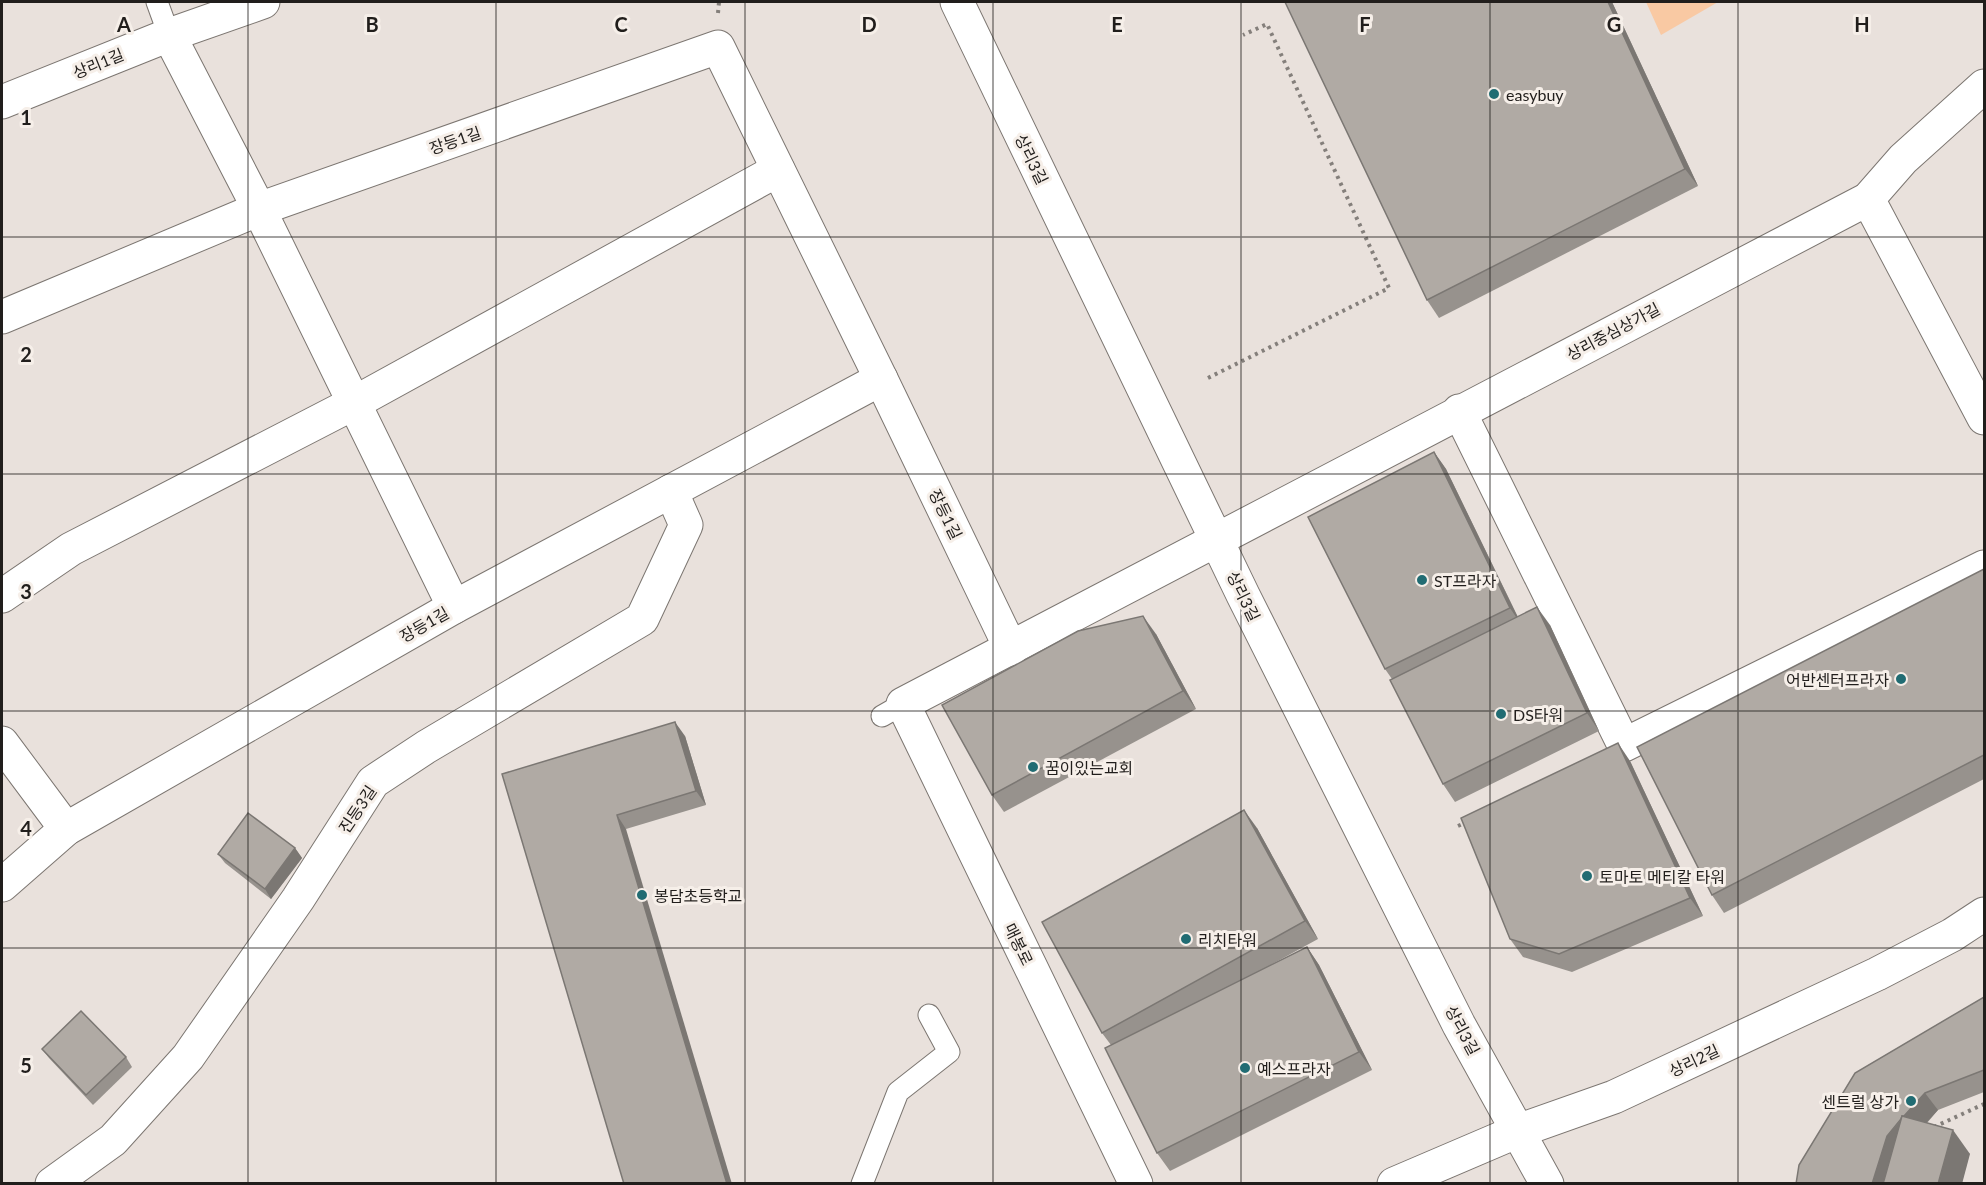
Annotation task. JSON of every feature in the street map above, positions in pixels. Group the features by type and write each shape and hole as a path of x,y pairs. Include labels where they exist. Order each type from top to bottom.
{"street":[{"name":"상리1길","path":"2,102 169,35 263,2"},
{"name":"상리3길","path":"957,2 1216,539 1459,1025 1546,1184"},
{"path":"169,35 259,209 454,607"},
{"name":"장등1길","path":"2,317 259,209 718,47 1011,649"},
{"name":"상리중심상가길","path":"892,710 1459,411 1868,199 1903,159 1984,87"},
{"path":"2,596 71,549 354,404 778,170"},
{"path":"1868,199 1984,418"},
{"name":"장등1길","path":"2,885 66,829 454,607 881,379"},
{"path":"1459,411 1624,745 1984,567"},
{"name":"진등3길","path":"52,1184 113,1140 188,1057 298,899 373,782 426,747 642,619 686,525 671,491"},
{"name":"매봉로","path":"892,710 1136,1184"},
{"path":"2,743 66,829"},
{"name":"상리2길","path":"1394,1184 1518,1131 1614,1097 1877,974 1984,914"}],"lane":[{"path":"157,2 169,35"},
{"path":"862,1184 898,1092 950,1052 929,1015"}],"path":[{"path":"1208,378 1389,288 1267,24 1243,35"},
{"path":"1458,826 1468,821"},
{"path":"1932,1128 1984,1104"}],"shaded area":[{"path":"1646,2 1718,2 1661,35"}],"building":[{"name":"easybuy","path":"1285,2 1608,2 1685,169 1427,300"},
{"name":"ST프라자","path":"1434,452 1510,608 1385,669 1308,517"},
{"name":"어반센터프라자","path":"1984,569 1984,755 1712,895 1637,747"},
{"name":"DS타워","path":"1537,607 1587,713 1443,784 1390,680"},
{"name":"꿈이있는교회","path":"1143,616 1183,691 992,795 942,705 1078,631"},
{"name":"봉담초등학교","path":"675,722 696,791 617,815 727,1184 624,1184 502,774"},
{"name":"토마토 메티칼 타워","path":"1618,743 1690,898 1559,954 1510,939 1461,818"},
{"name":"리치타워","path":"1244,810 1305,921 1102,1033 1042,922"},
{"path":"248,813 295,848 265,889 218,854"},
{"name":"예스프라자","path":"1307,947 1359,1052 1157,1153 1105,1048"},
{"name":"센트럴 상가","path":"1984,997 1984,1070 1925,1093 1902,1116 1887,1136 1872,1184 1796,1184 1799,1165 1855,1073"},
{"path":"81,1011 126,1057 86,1095 42,1049"},
{"path":"1902,1116 1953,1130 1938,1184 1883,1184"}],"place":[{"name":"easybuy","path":"1494,94"},
{"name":"ST프라자","path":"1422,580"},
{"name":"어반센터프라자","path":"1901,679"},
{"name":"DS타워","path":"1501,714"},
{"name":"꿈이있는교회","path":"1033,767"},
{"name":"토마토 메티칼 타워","path":"1587,876"},
{"name":"봉담초등학교","path":"642,895"},
{"name":"리치타워","path":"1186,939"},
{"name":"예스프라자","path":"1245,1068"},
{"name":"센트럴 상가","path":"1911,1101"}]}
